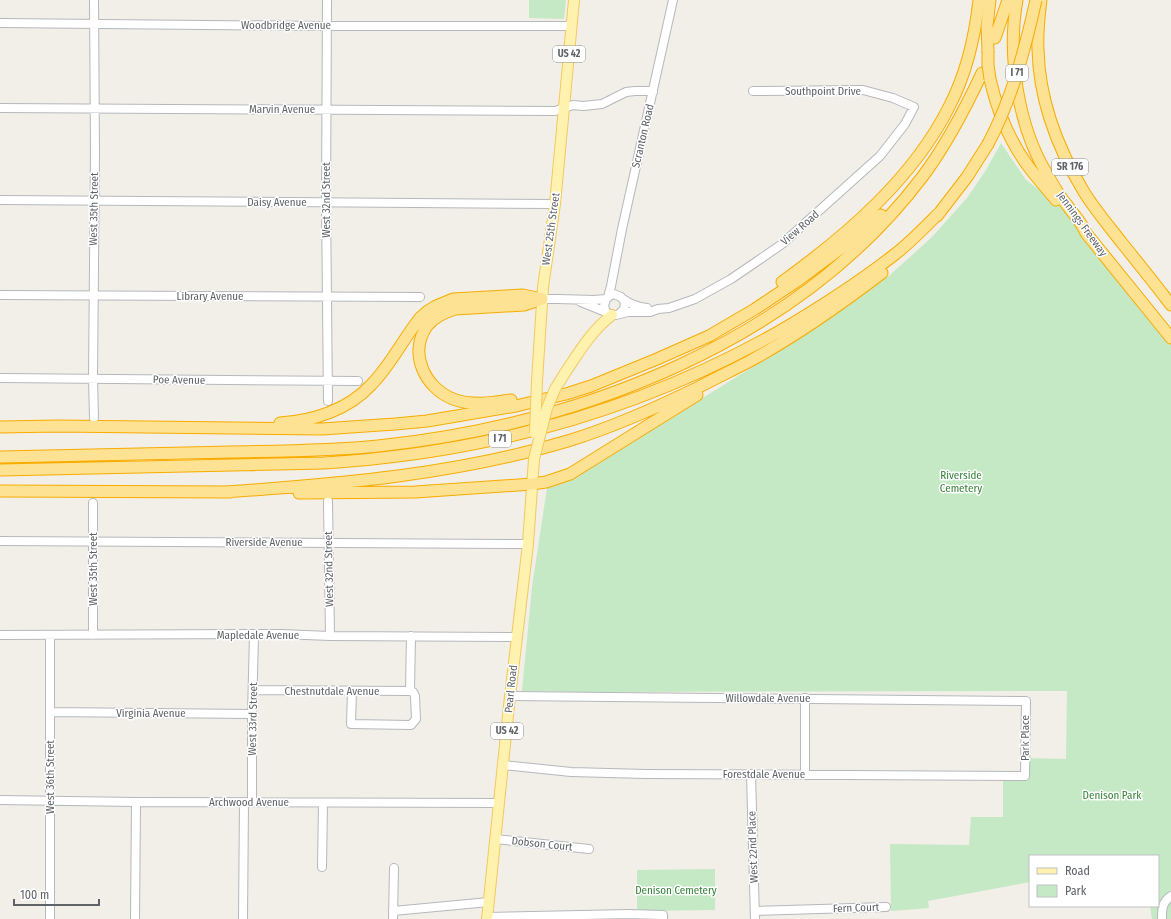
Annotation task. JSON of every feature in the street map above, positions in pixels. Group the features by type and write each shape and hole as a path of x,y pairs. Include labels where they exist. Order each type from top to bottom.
{"highway":[{"path":"657,360 717,326 796,272 857,222 908,170 925,148 940,124 959,86 974,33 979,0"},
{"path":"990,0 987,26 988,65 986,76 1000,114 1017,150 1028,166 1077,225 1086,232"},
{"name":"I 71","path":"0,470 358,461 421,453 518,435 563,423 653,392 702,371 764,340 809,314 894,255 941,211 967,177 988,144 996,128 1018,71 1036,0"},
{"name":"Jennings Freeway","path":"1042,0 1038,23 1040,73 1048,112 1061,149 1071,170 1095,208 1171,305"},
{"path":"994,38 1009,1"},
{"name":"Jennings Freeway","path":"1009,1 1014,22 1013,40 1016,84 1027,130 1034,150 1066,205 1171,338"},
{"name":"I 71","path":"0,457 323,450 378,446 509,424 588,401 645,380 695,358 754,325 791,301 829,272 869,238 924,175 952,133 966,106 986,76"},
{"path":"0,428 50,426 322,429 381,426 427,421 516,406 566,394 657,360 731,324 825,261 866,229 924,175"},
{"path":"0,491 288,493 408,492 546,482 570,474 834,309 888,269 941,211"},
{"path":"186,427 284,423 328,414 353,400 372,385 420,318 436,306 453,299 465,297 523,295 542,299"},
{"path":"542,299 524,305 455,309 436,317 427,325 422,334 420,344 419,355 425,376 441,393 453,399 476,403 501,402 549,394 609,379"},
{"path":"225,492 338,483 424,472 477,463 548,446 597,431 634,417 670,401 750,361"}],"main road":[{"name":"West 25th Street","path":"534,463 543,287 555,204 574,0"},
{"path":"534,463 546,408 555,389 586,342 612,314"},
{"name":"Pearl Road","path":"487,918 516,637 528,544 534,463"}],"street":[{"name":"West 35th Street","path":"94,0 94,418"},
{"name":"West 32nd Street","path":"327,0 326,202 328,401"},
{"name":"Scranton Road","path":"607,298 614,272 623,224 673,0"},
{"name":"Woodbridge Avenue","path":"0,23 327,26 572,26"},
{"name":"Southpoint Drive","path":"753,91 863,90 893,98 914,107"},
{"path":"564,108 573,105 595,106 626,92 653,92"},
{"name":"View Road","path":"622,298 631,305 637,307 658,309 675,307 695,299 731,279 782,244 880,156 904,124 914,107"},
{"name":"Marvin Avenue","path":"0,108 510,111 555,111 564,108"},
{"name":"Daisy Avenue","path":"0,200 555,204"},
{"name":"Scranton Road","path":"614,272 616,286 622,298"},
{"path":"542,299 558,298 594,300 607,298 614,294 622,298 624,302 624,309 612,314 576,300"},
{"name":"Library Avenue","path":"0,295 420,297"},
{"path":"607,298 604,306 612,314"},
{"name":"View Road","path":"612,314 650,312 658,309"},
{"name":"Poe Avenue","path":"0,378 358,381"},
{"name":"West 32nd Street","path":"328,501 330,636"},
{"name":"West 35th Street","path":"93,503 93,635"},
{"name":"Riverside Avenue","path":"0,541 528,544"},
{"name":"Mapledale Avenue","path":"0,635 281,634 330,636 516,637"},
{"name":"West 36th Street","path":"50,635 50,919"},
{"name":"West 33rd Street","path":"243,919 254,635"},
{"path":"352,691 351,724 411,725 416,719 415,696 413,692 410,691 411,636"},
{"name":"Chestnutdale Avenue","path":"253,690 410,691"},
{"name":"Willowdale Avenue","path":"510,696 1026,701"},
{"path":"805,698 805,775"},
{"name":"Park Place","path":"1025,776 1026,701"},
{"name":"Virginia Avenue","path":"50,712 252,714"},
{"name":"Forestdale Avenue","path":"503,765 571,772 646,774 1025,776"},
{"name":"West 22nd Place","path":"751,774 755,915"},
{"name":"Archwood Avenue","path":"0,800 499,803"},
{"path":"135,919 136,802"},
{"path":"322,867 323,803"},
{"name":"Dobson Court","path":"495,839 589,849"},
{"path":"394,868 393,915 488,902"},
{"path":"1162,919 1162,909 1165,900 1171,896"},
{"name":"Fern Court","path":"755,915 886,907"},
{"path":"487,918 629,914 663,917"}],"green space":[{"path":"529,0 566,0 564,19 529,18"},
{"name":"Riverside Cemetery","path":"1001,143 1026,180 1061,206 1171,338 1171,919 1152,919 1150,907 1159,907 1159,855 1029,855 1029,882 928,901 929,908 891,911 890,844 969,845 971,817 1003,817 1003,775 1025,776 1025,758 1066,759 1067,691 522,691 532,587 547,488 592,467 767,358 845,307 890,275 931,238 967,198 986,170"},
{"name":"Denison Cemetery","path":"715,869 715,910 637,911 637,870"}],"park label":[{"name":"Denison Park","path":"1112,795"}]}
